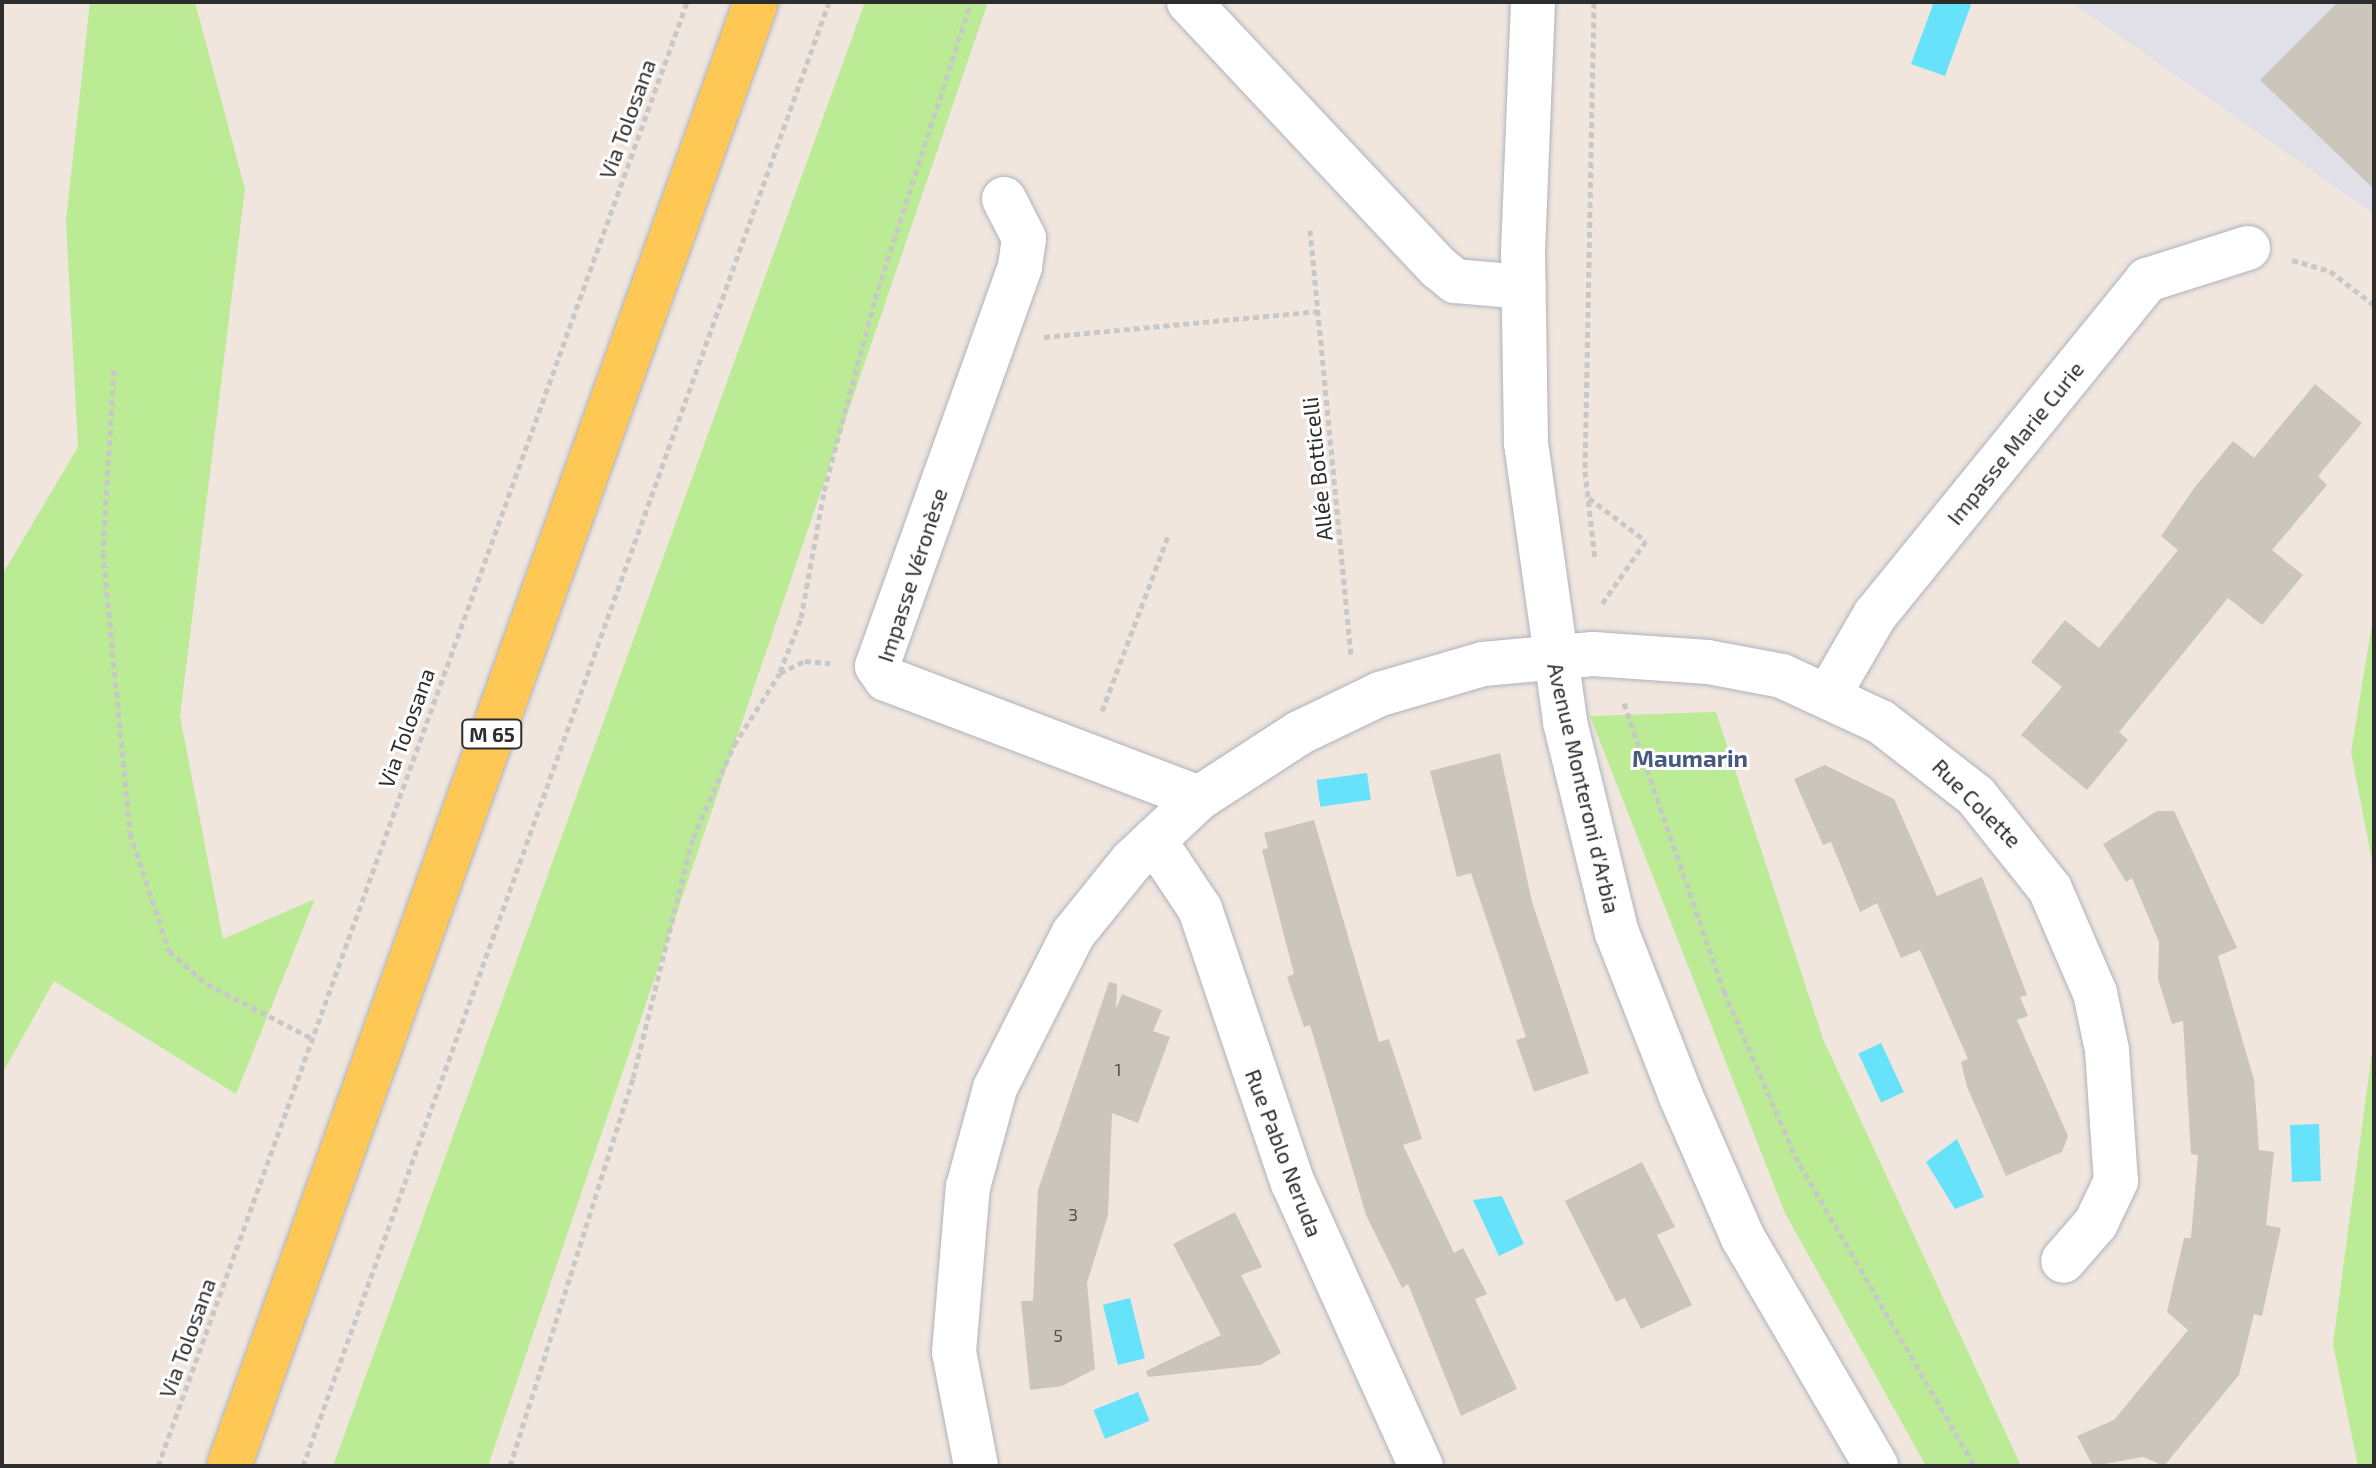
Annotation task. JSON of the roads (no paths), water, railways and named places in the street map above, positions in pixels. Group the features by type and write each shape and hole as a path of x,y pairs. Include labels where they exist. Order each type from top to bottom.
{"main road":[{"name":"M 65","path":"229,1466 756,2"}],"street":[{"path":"1189,2 1439,268 1455,281 1524,287"},
{"name":"Avenue Monteroni d'Arbia","path":"1533,2 1524,287 1526,443 1554,653 1617,933 1674,1080 1743,1238 1876,1466"},
{"name":"Impasse Véronèse","path":"1004,199 1024,238 993,342 877,666 886,679 1199,798"},
{"name":"Impasse Marie Curie","path":"1828,696 1875,615 2147,280 2248,248"},
{"name":"Rue Colette","path":"965,1461 954,1352 958,1241 995,1088 1073,934 1154,840 1199,798 1356,705 1483,664 1554,653 1612,655 1708,662 1782,676 1828,696 1931,756 2017,838 2077,942 2107,1050 2116,1181 2096,1223 2063,1261"},
{"name":"Rue Pablo Neruda","path":"1154,840 1200,909 1293,1183 1421,1466"}],"water":[{"path":"1934,2 1972,2 1945,76 1911,64"},
{"path":"1367,773 1371,800 1320,807 1316,780"},
{"path":"1881,1043 1904,1092 1881,1103 1858,1054"},
{"path":"2319,1124 2321,1181 2292,1182 2290,1125"},
{"path":"1957,1139 1984,1197 1955,1209 1926,1162"},
{"path":"1502,1196 1524,1244 1499,1256 1473,1200"},
{"path":"1130,1298 1145,1358 1118,1365 1103,1305"},
{"path":"1138,1392 1150,1421 1105,1439 1093,1410"}],"district":[{"name":"Maumarin","path":"1690,758"}]}
